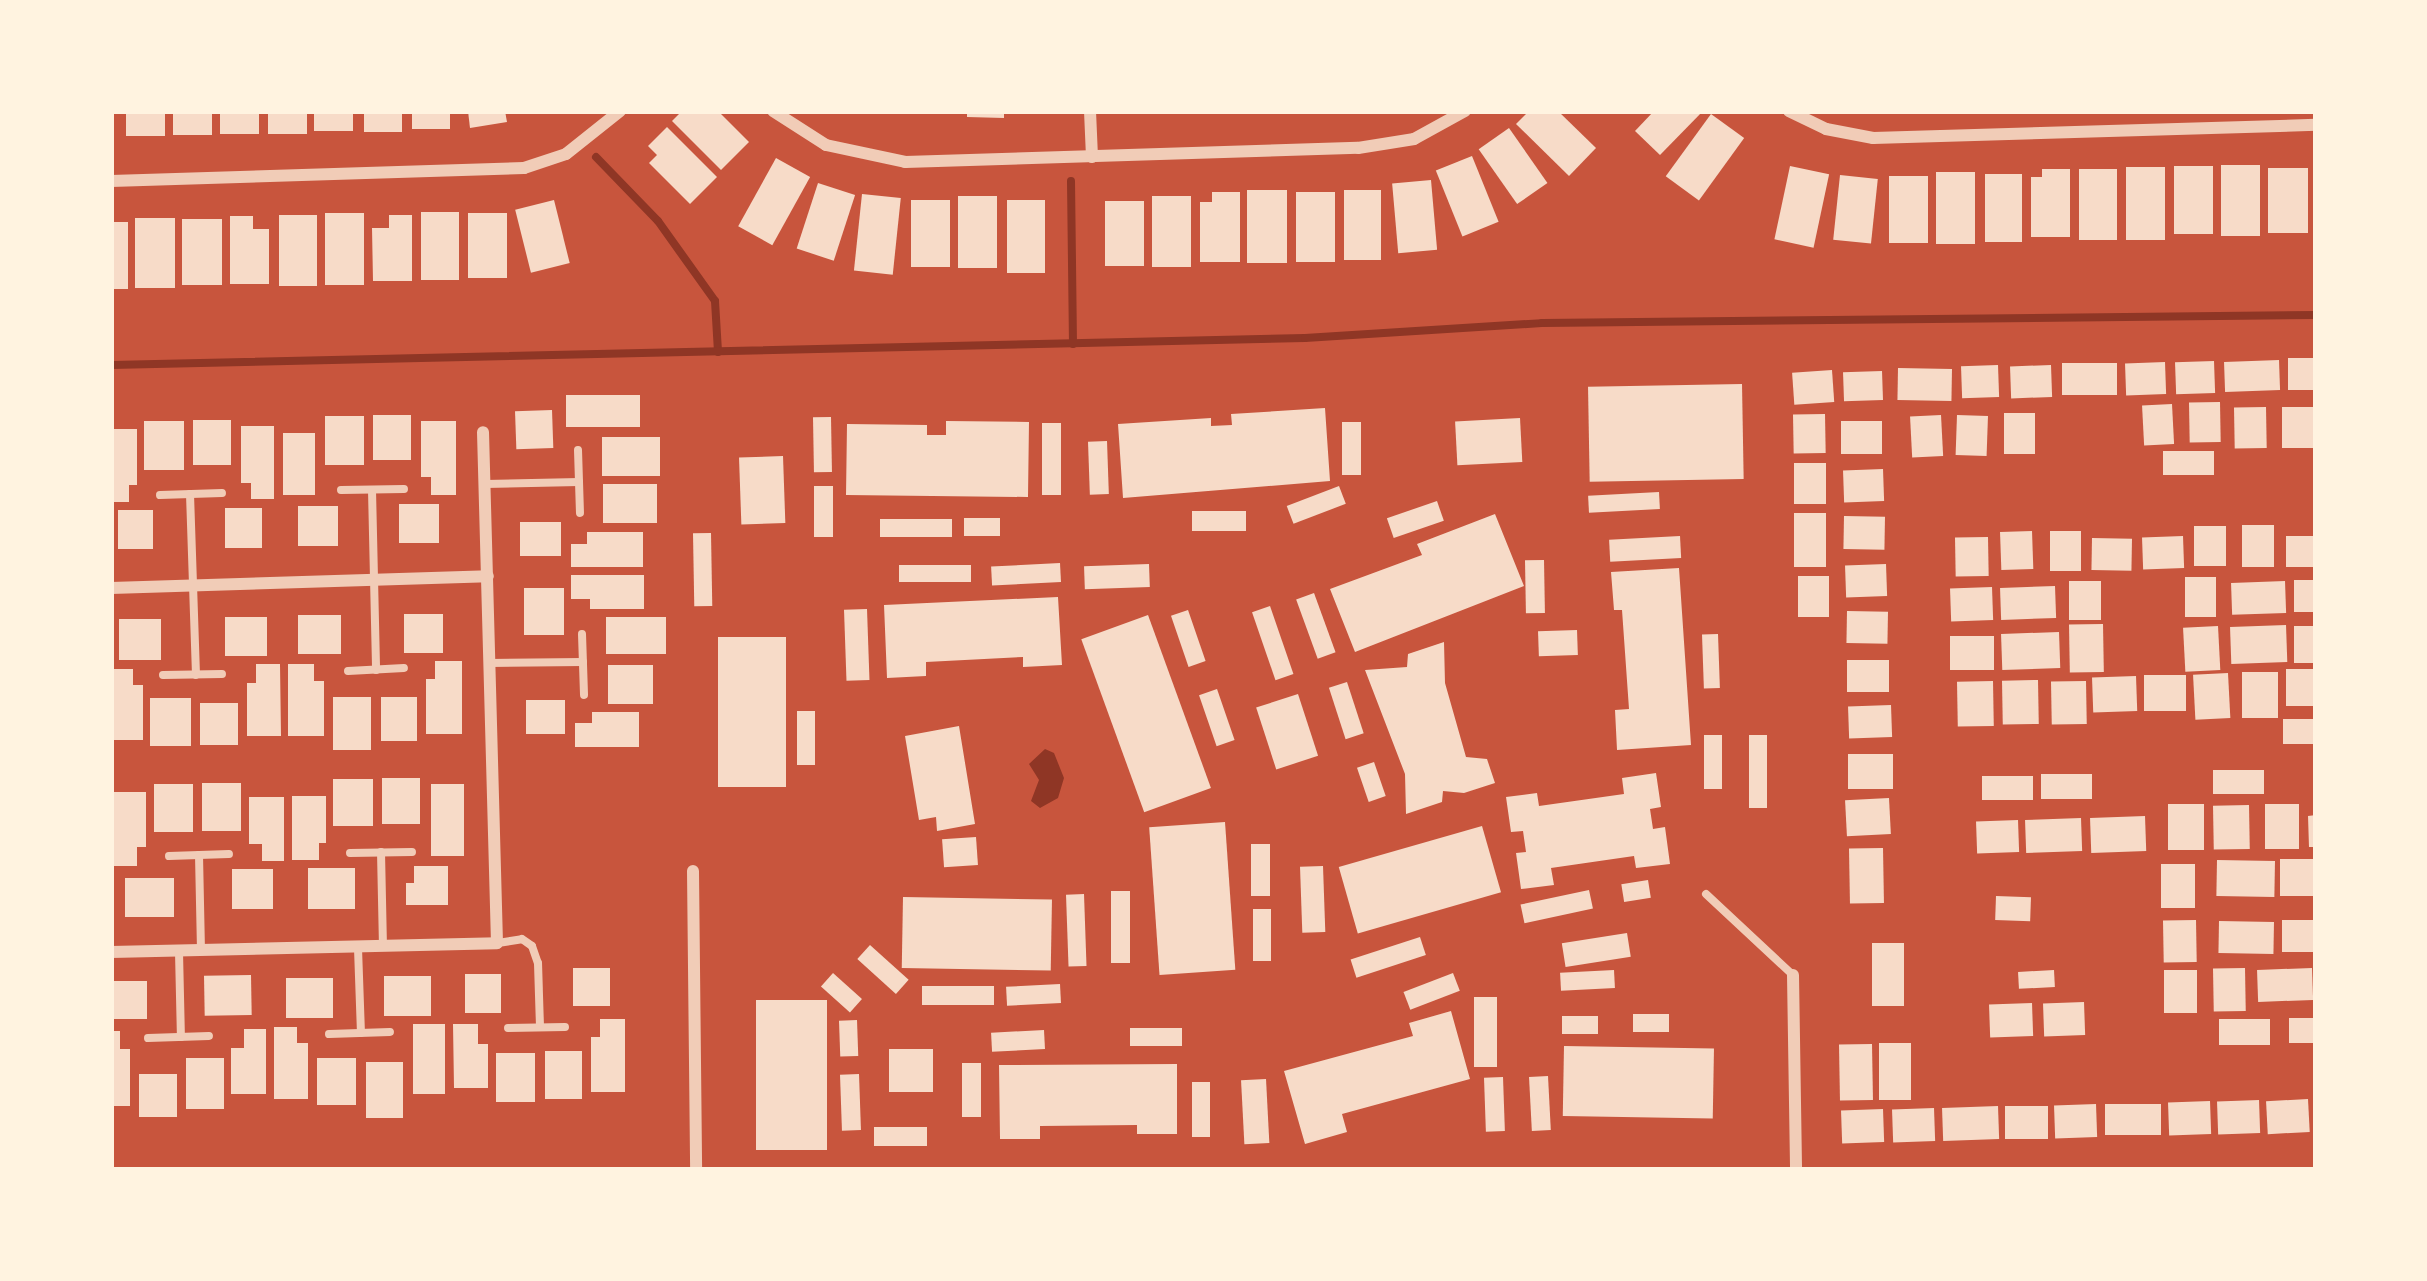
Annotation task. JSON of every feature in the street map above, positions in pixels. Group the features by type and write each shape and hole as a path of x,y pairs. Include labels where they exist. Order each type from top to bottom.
{"street":[{"path":"111,181 524,169 566,154 620,111"},
{"path":"772,111 826,145 862,157 904,162 1358,148 1414,139 1465,111"},
{"path":"1090,111 1092,157"},
{"path":"1789,111 1826,129 1873,138 2316,125"},
{"path":"111,952 496,943 483,431"},
{"path":"111,588 488,576"},
{"path":"693,871 696,1170"},
{"path":"1793,975 1796,1170"}],"lane":[{"path":"578,450 580,513"},
{"path":"484,484 579,482"},
{"path":"341,490 404,489"},
{"path":"372,490 376,670"},
{"path":"190,494 196,675"},
{"path":"160,495 222,494"},
{"path":"582,634 584,695"},
{"path":"489,664 583,662"},
{"path":"348,671 404,668"},
{"path":"164,675 222,674"},
{"path":"381,852 383,946"},
{"path":"350,853 412,852"},
{"path":"169,856 229,854"},
{"path":"199,855 201,950"},
{"path":"1706,893 1793,975"},
{"path":"496,943 522,939 532,946 538,963 540,1027"},
{"path":"358,946 361,1033"},
{"path":"179,950 182,1037"},
{"path":"508,1028 565,1027"},
{"path":"329,1034 390,1032"},
{"path":"148,1037 209,1036"}],"shaded area":[{"path":"1045,749 1054,753 1064,778 1058,798 1040,808 1031,801 1039,780 1029,764"}],"building":[{"path":"126,111 165,111 165,136 126,136"},
{"path":"173,111 212,111 212,135 173,135"},
{"path":"220,111 259,111 259,134 220,134"},
{"path":"268,111 307,111 307,134 268,134"},
{"path":"314,111 353,111 353,131 314,131"},
{"path":"364,111 402,111 402,132 364,132"},
{"path":"412,111 450,111 450,129 412,129"},
{"path":"468,111 505,111 507,122 470,128"},
{"path":"682,111 718,111 749,142 721,170 672,121"},
{"path":"967,111 1004,111 1004,118 967,117"},
{"path":"1529,111 1558,111 1596,148 1569,176 1516,124"},
{"path":"1654,111 1703,111 1660,155 1635,131"},
{"path":"1711,114 1744,138 1699,200 1666,176"},
{"path":"667,127 717,177 690,204 649,163 657,155 648,146"},
{"path":"1509,128 1547,183 1517,204 1479,149"},
{"path":"1472,156 1499,222 1462,236 1436,171"},
{"path":"776,158 810,177 772,245 738,226"},
{"path":"2221,165 2260,165 2260,236 2221,236"},
{"path":"1790,166 1829,174 1814,248 1774,239"},
{"path":"2174,166 2213,166 2213,234 2174,234"},
{"path":"2126,167 2165,167 2165,240 2126,240"},
{"path":"2268,168 2308,168 2308,233 2268,233"},
{"path":"2042,169 2070,169 2070,237 2031,237 2031,177 2042,177"},
{"path":"2079,169 2117,169 2117,240 2079,240"},
{"path":"1936,172 1975,172 1975,244 1936,244"},
{"path":"1985,174 2022,174 2022,242 1985,242"},
{"path":"1840,175 1878,179 1871,244 1833,240"},
{"path":"1889,176 1928,176 1928,243 1889,243"},
{"path":"1431,180 1437,250 1398,253 1392,183"},
{"path":"818,183 855,195 834,261 797,249"},
{"path":"1247,190 1287,190 1287,263 1247,263"},
{"path":"1344,190 1381,190 1381,260 1344,260"},
{"path":"1212,192 1240,192 1240,262 1200,262 1200,202 1212,202"},
{"path":"1296,192 1335,192 1335,262 1296,262"},
{"path":"862,194 901,198 893,275 854,271"},
{"path":"958,196 997,196 997,268 958,268"},
{"path":"1152,196 1191,196 1191,267 1152,267"},
{"path":"554,200 570,263 531,273 515,210"},
{"path":"911,200 950,200 950,267 911,267"},
{"path":"1007,200 1045,200 1045,273 1007,273"},
{"path":"1105,201 1144,201 1144,266 1105,266"},
{"path":"421,212 459,212 459,280 421,280"},
{"path":"325,213 364,213 364,285 325,285"},
{"path":"468,213 507,213 507,278 468,278"},
{"path":"279,215 317,215 317,286 279,286"},
{"path":"389,215 412,215 412,281 373,281 372,228 389,228"},
{"path":"230,216 253,216 253,229 269,229 269,284 230,284"},
{"path":"135,218 175,218 175,288 135,288"},
{"path":"182,219 222,219 222,285 182,285"},
{"path":"111,222 128,222 128,289 111,289"},
{"path":"2288,358 2316,358 2316,390 2288,390"},
{"path":"2279,360 2280,390 2225,392 2224,362"},
{"path":"2214,361 2215,393 2176,394 2175,362"},
{"path":"2165,362 2166,394 2126,395 2125,363"},
{"path":"2062,363 2117,363 2117,395 2062,395"},
{"path":"1998,365 1999,397 1962,398 1961,366"},
{"path":"2051,365 2052,397 2011,398 2010,366"},
{"path":"1898,368 1952,369 1951,401 1897,400"},
{"path":"1832,370 1834,402 1794,405 1792,373"},
{"path":"1882,371 1883,400 1844,401 1843,372"},
{"path":"1742,384 1744,479 1590,482 1588,387"},
{"path":"566,395 640,395 640,427 566,427"},
{"path":"2220,402 2221,442 2190,443 2189,403"},
{"path":"2172,404 2174,444 2144,446 2142,406"},
{"path":"2266,407 2267,448 2235,449 2234,408"},
{"path":"2282,407 2314,407 2314,448 2282,448"},
{"path":"1325,408 1330,481 1123,498 1118,424 1211,418 1211,426 1232,425 1231,414"},
{"path":"552,410 553,448 516,449 515,411"},
{"path":"2004,413 2035,413 2035,454 2004,454"},
{"path":"1825,414 1826,453 1794,454 1793,415"},
{"path":"373,415 411,415 411,460 373,460"},
{"path":"1941,415 1943,456 1912,458 1910,417"},
{"path":"1957,415 1988,416 1987,456 1956,455"},
{"path":"325,416 364,416 364,465 325,465"},
{"path":"813,417 831,417 832,472 814,472"},
{"path":"1520,418 1522,462 1457,465 1455,421"},
{"path":"193,420 231,420 231,465 193,465"},
{"path":"144,421 184,421 184,470 144,470"},
{"path":"421,421 456,421 456,495 431,495 431,477 421,477"},
{"path":"946,421 1029,422 1028,497 846,495 847,424 927,425 927,435 946,435"},
{"path":"1841,421 1882,421 1882,454 1841,454"},
{"path":"1342,422 1361,422 1361,475 1342,475"},
{"path":"1042,423 1061,423 1061,495 1042,495"},
{"path":"241,426 274,426 274,499 251,499 251,483 241,483"},
{"path":"111,429 137,429 137,485 129,485 129,502 111,502"},
{"path":"283,433 315,433 315,495 283,495"},
{"path":"602,437 660,437 660,476 602,476"},
{"path":"1107,441 1109,494 1090,495 1088,442"},
{"path":"2163,451 2214,451 2214,475 2163,475"},
{"path":"783,456 785,523 741,524 739,458"},
{"path":"1794,463 1826,463 1826,504 1794,504"},
{"path":"1883,469 1884,501 1844,502 1843,470"},
{"path":"603,484 657,484 657,523 603,523"},
{"path":"814,486 833,486 833,537 814,537"},
{"path":"1339,486 1346,504 1294,524 1287,506"},
{"path":"1659,492 1660,509 1589,513 1588,496"},
{"path":"1437,501 1444,521 1394,538 1387,518"},
{"path":"399,504 439,504 439,543 399,543"},
{"path":"298,506 338,506 338,546 298,546"},
{"path":"225,508 262,508 262,548 225,548"},
{"path":"118,510 153,510 153,549 118,549"},
{"path":"1192,511 1246,511 1246,531 1192,531"},
{"path":"1794,513 1826,513 1826,567 1794,567"},
{"path":"1495,514 1524,586 1355,652 1330,589 1422,555 1417,544"},
{"path":"1844,516 1885,517 1884,550 1843,549"},
{"path":"964,518 1000,518 1000,536 964,536"},
{"path":"880,519 952,519 952,537 880,537"},
{"path":"520,522 561,522 561,556 520,556"},
{"path":"2242,525 2274,525 2274,567 2242,567"},
{"path":"2194,526 2226,526 2226,566 2194,566"},
{"path":"2032,531 2033,569 2001,570 2000,532"},
{"path":"2050,531 2081,531 2081,571 2050,571"},
{"path":"587,532 643,532 643,567 571,567 571,544 587,544"},
{"path":"693,533 711,533 712,606 694,606"},
{"path":"1680,536 1681,558 1610,562 1609,540"},
{"path":"2183,536 2184,568 2143,569 2142,537"},
{"path":"2286,536 2316,536 2316,567 2286,567"},
{"path":"1988,537 1989,576 1956,577 1955,538"},
{"path":"2092,538 2132,539 2131,571 2091,570"},
{"path":"1525,560 1544,560 1545,613 1526,613"},
{"path":"1060,563 1061,582 992,586 991,567"},
{"path":"1149,564 1150,587 1085,589 1084,566"},
{"path":"1886,564 1887,596 1846,597 1845,565"},
{"path":"899,565 971,565 971,582 899,582"},
{"path":"1679,568 1691,745 1617,750 1615,710 1629,709 1622,610 1614,610 1611,572"},
{"path":"571,575 644,575 644,609 590,609 590,599 571,599"},
{"path":"1798,576 1829,576 1829,617 1798,617"},
{"path":"2185,577 2216,577 2216,617 2185,617"},
{"path":"2294,580 2316,580 2316,612 2294,612"},
{"path":"2069,581 2101,581 2101,620 2069,620"},
{"path":"2285,581 2286,613 2232,615 2231,583"},
{"path":"2055,586 2056,618 2001,620 2000,588"},
{"path":"1992,587 1993,620 1951,621 1950,588"},
{"path":"524,588 564,588 564,635 524,635"},
{"path":"1314,593 1336,652 1318,659 1296,599"},
{"path":"1058,597 1062,665 1023,667 1023,657 926,662 926,676 887,678 884,605"},
{"path":"1270,606 1293,674 1275,680 1252,612"},
{"path":"867,609 869,680 846,681 844,610"},
{"path":"1188,610 1206,661 1189,667 1171,616"},
{"path":"1847,611 1888,612 1887,644 1846,643"},
{"path":"404,614 443,614 443,653 404,653"},
{"path":"298,615 341,615 341,654 298,654"},
{"path":"1148,615 1211,788 1144,812 1081,639"},
{"path":"225,617 267,617 267,656 225,656"},
{"path":"606,617 666,617 666,654 606,654"},
{"path":"119,619 161,619 161,660 119,660"},
{"path":"2103,624 2104,672 2070,673 2069,625"},
{"path":"2286,625 2287,662 2231,664 2230,627"},
{"path":"2218,626 2220,670 2185,672 2183,628"},
{"path":"2294,626 2316,626 2316,663 2294,663"},
{"path":"1577,630 1578,655 1539,656 1538,631"},
{"path":"2059,632 2060,668 2002,670 2001,634"},
{"path":"1718,634 1720,688 1704,689 1702,635"},
{"path":"1950,636 1994,636 1994,670 1950,670"},
{"path":"718,637 786,637 786,787 718,787"},
{"path":"1444,642 1445,683 1466,757 1487,759 1495,783 1464,793 1443,791 1442,802 1406,814 1405,774 1365,670 1407,667 1408,654"},
{"path":"1847,660 1889,660 1889,692 1847,692"},
{"path":"435,661 462,661 462,734 426,734 426,679 435,679"},
{"path":"256,664 280,664 281,736 247,736 247,683 256,683"},
{"path":"288,664 314,664 314,681 324,681 324,736 288,736"},
{"path":"608,665 653,665 653,704 608,704"},
{"path":"111,669 133,669 133,685 143,685 143,740 111,740"},
{"path":"2286,669 2316,669 2316,706 2286,706"},
{"path":"2242,672 2278,672 2278,718 2242,718"},
{"path":"2228,673 2230,718 2195,720 2193,675"},
{"path":"2144,675 2186,675 2186,711 2144,711"},
{"path":"2136,676 2137,711 2093,713 2092,678"},
{"path":"2038,680 2039,724 2003,725 2002,681"},
{"path":"1993,681 1994,726 1958,727 1957,682"},
{"path":"2086,681 2087,724 2052,725 2051,682"},
{"path":"1347,682 1364,733 1346,739 1329,688"},
{"path":"1217,689 1235,740 1217,746 1199,695"},
{"path":"1298,694 1318,756 1276,769 1256,708"},
{"path":"333,697 371,697 371,750 333,750"},
{"path":"381,697 417,697 417,741 381,741"},
{"path":"150,698 191,698 191,746 150,746"},
{"path":"526,700 565,700 565,734 526,734"},
{"path":"200,703 238,703 238,745 200,745"},
{"path":"1891,705 1892,737 1849,738 1848,707"},
{"path":"797,711 815,711 815,765 797,765"},
{"path":"592,712 639,712 639,747 575,747 575,723 592,723"},
{"path":"2283,719 2316,719 2316,744 2283,744"},
{"path":"959,726 975,824 937,831 936,817 919,820 905,736"},
{"path":"1704,735 1722,735 1722,789 1704,789"},
{"path":"1749,735 1767,735 1767,808 1749,808"},
{"path":"1848,754 1893,754 1893,789 1848,789"},
{"path":"1374,762 1386,796 1369,802 1357,768"},
{"path":"2213,770 2264,770 2264,794 2213,794"},
{"path":"1656,773 1661,807 1650,809 1653,829 1665,827 1670,864 1636,868 1634,856 1551,868 1554,885 1521,889 1516,853 1526,852 1523,831 1511,832 1506,797 1537,793 1539,806 1624,794 1622,778"},
{"path":"2041,774 2092,774 2092,799 2041,799"},
{"path":"1982,776 2033,776 2033,800 1982,800"},
{"path":"382,778 420,778 420,824 382,824"},
{"path":"333,779 373,779 373,826 333,826"},
{"path":"202,783 241,783 241,831 202,831"},
{"path":"154,784 193,784 193,832 154,832"},
{"path":"431,784 464,784 464,856 431,856"},
{"path":"113,792 146,792 146,847 137,847 137,866 113,866"},
{"path":"292,796 326,796 326,843 319,843 319,860 292,860"},
{"path":"249,797 284,797 284,861 262,861 262,844 249,844"},
{"path":"1889,798 1891,834 1847,836 1845,800"},
{"path":"2168,804 2204,804 2204,850 2168,850"},
{"path":"2265,804 2299,804 2299,849 2265,849"},
{"path":"2249,805 2250,849 2214,850 2213,806"},
{"path":"2316,815 2316,847 2309,847 2308,816"},
{"path":"2145,816 2146,851 2091,853 2090,818"},
{"path":"2081,818 2082,851 2026,853 2025,820"},
{"path":"2018,820 2019,852 1977,853 1976,821"},
{"path":"1225,822 1235,970 1160,975 1149,827"},
{"path":"1482,826 1501,892 1358,933 1339,867"},
{"path":"976,837 978,865 944,867 942,839"},
{"path":"1251,844 1270,844 1270,896 1251,896"},
{"path":"1883,848 1884,903 1850,904 1849,849"},
{"path":"2280,859 2316,859 2316,896 2280,896"},
{"path":"2217,860 2275,861 2274,897 2216,896"},
{"path":"2161,864 2195,864 2195,908 2161,908"},
{"path":"414,866 448,866 448,905 406,905 406,883 414,883"},
{"path":"1323,866 1325,932 1302,933 1300,867"},
{"path":"308,868 355,868 355,909 308,909"},
{"path":"232,869 273,869 273,909 232,909"},
{"path":"125,878 174,878 174,917 125,917"},
{"path":"1648,880 1651,898 1624,902 1621,884"},
{"path":"1589,890 1593,909 1524,923 1521,905"},
{"path":"1111,891 1130,891 1130,963 1111,963"},
{"path":"1084,894 1087,966 1069,967 1066,895"},
{"path":"1996,896 2031,897 2030,921 1995,920"},
{"path":"903,897 1052,900 1051,971 902,968"},
{"path":"1253,909 1271,909 1271,961 1253,961"},
{"path":"2196,920 2197,962 2164,963 2163,921"},
{"path":"2282,920 2316,920 2316,952 2282,952"},
{"path":"2219,921 2274,922 2273,954 2218,953"},
{"path":"1627,933 1631,957 1566,967 1562,943"},
{"path":"1420,937 1426,955 1356,978 1351,960"},
{"path":"1872,943 1904,943 1904,1006 1872,1006"},
{"path":"870,945 909,980 896,994 857,959"},
{"path":"573,968 610,968 610,1006 573,1006"},
{"path":"2245,968 2246,1011 2214,1012 2213,969"},
{"path":"2312,968 2313,1000 2258,1002 2257,970"},
{"path":"1614,970 1615,988 1561,991 1560,973"},
{"path":"2054,970 2055,987 2019,989 2018,972"},
{"path":"2164,970 2197,970 2197,1013 2164,1013"},
{"path":"833,973 862,999 850,1012 821,986"},
{"path":"1453,973 1460,991 1410,1010 1404,992"},
{"path":"465,974 501,974 501,1013 465,1013"},
{"path":"251,975 252,1015 205,1016 204,976"},
{"path":"384,976 431,976 431,1016 384,1016"},
{"path":"286,978 333,978 333,1018 286,1018"},
{"path":"111,981 147,981 147,1019 111,1019"},
{"path":"1060,984 1061,1003 1007,1006 1006,987"},
{"path":"922,986 994,986 994,1005 922,1005"},
{"path":"1474,997 1497,997 1497,1067 1474,1067"},
{"path":"756,1000 827,1000 827,1150 756,1150"},
{"path":"2084,1002 2085,1035 2044,1036 2043,1003"},
{"path":"2032,1003 2033,1036 1990,1037 1989,1005"},
{"path":"1451,1011 1470,1079 1342,1114 1347,1132 1305,1144 1284,1071 1413,1036 1409,1023"},
{"path":"1633,1014 1669,1014 1669,1032 1633,1032"},
{"path":"1562,1016 1598,1016 1598,1034 1562,1034"},
{"path":"2289,1018 2316,1018 2316,1043 2289,1043"},
{"path":"600,1019 625,1019 625,1092 591,1092 591,1037 600,1037"},
{"path":"2219,1019 2270,1019 2270,1045 2219,1045"},
{"path":"857,1020 858,1056 840,1057 839,1021"},
{"path":"413,1024 445,1024 445,1094 413,1094"},
{"path":"453,1024 478,1024 478,1044 488,1044 488,1088 454,1088"},
{"path":"274,1027 297,1027 297,1043 308,1043 308,1099 274,1099"},
{"path":"1130,1028 1182,1028 1182,1046 1130,1046"},
{"path":"244,1029 266,1029 266,1094 231,1094 231,1048 244,1048"},
{"path":"1044,1030 1045,1049 992,1052 991,1033"},
{"path":"111,1031 120,1031 120,1049 130,1049 130,1106 111,1106"},
{"path":"1879,1043 1911,1043 1911,1100 1879,1100"},
{"path":"1872,1044 1873,1100 1840,1101 1839,1045"},
{"path":"1564,1046 1714,1049 1713,1119 1563,1116"},
{"path":"889,1049 933,1049 933,1092 889,1092"},
{"path":"545,1051 582,1051 582,1099 545,1099"},
{"path":"496,1053 535,1053 535,1102 496,1102"},
{"path":"186,1058 224,1058 224,1109 186,1109"},
{"path":"317,1058 356,1058 356,1105 317,1105"},
{"path":"366,1062 403,1062 403,1118 366,1118"},
{"path":"962,1063 981,1063 981,1117 962,1117"},
{"path":"1177,1064 1177,1134 1137,1134 1137,1125 1040,1126 1040,1139 1000,1139 999,1065"},
{"path":"139,1074 177,1074 177,1117 139,1117"},
{"path":"859,1074 861,1130 842,1131 840,1075"},
{"path":"1548,1076 1551,1130 1532,1131 1529,1077"},
{"path":"1503,1077 1505,1131 1486,1132 1484,1078"},
{"path":"1266,1079 1269,1143 1244,1144 1241,1080"},
{"path":"1192,1082 1210,1082 1210,1137 1192,1137"},
{"path":"2308,1099 2310,1132 2268,1134 2266,1101"},
{"path":"2259,1100 2260,1133 2218,1134 2217,1101"},
{"path":"2210,1101 2211,1134 2169,1135 2168,1102"},
{"path":"2096,1104 2097,1137 2055,1138 2054,1105"},
{"path":"2105,1104 2161,1104 2161,1135 2105,1135"},
{"path":"1998,1106 1999,1139 1943,1141 1942,1108"},
{"path":"2005,1106 2048,1106 2048,1139 2005,1139"},
{"path":"1934,1108 1935,1141 1893,1142 1892,1109"},
{"path":"1883,1109 1884,1142 1842,1143 1841,1110"},
{"path":"874,1127 927,1127 927,1146 874,1146"}],"waterway":[{"path":"596,157 658,221 715,301 718,352"},
{"path":"1071,181 1073,344"},
{"path":"111,365 1305,338 1542,323 2316,315"}]}
